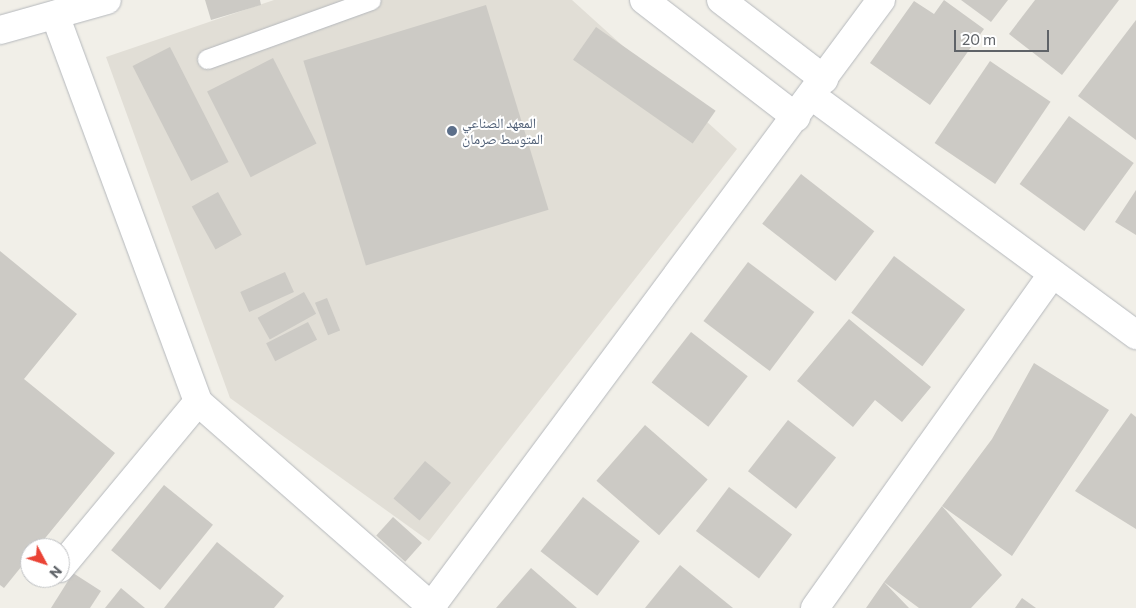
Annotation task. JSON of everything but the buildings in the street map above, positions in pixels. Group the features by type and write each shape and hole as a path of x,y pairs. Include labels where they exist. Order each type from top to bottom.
{"street":[{"path":"0,30 107,0"},
{"path":"644,0 810,98 1136,335"},
{"path":"721,0 810,98"},
{"path":"55,15 198,402 431,607 881,0"},
{"path":"815,608 1052,275"},
{"path":"70,556 198,402"}],"lane":[{"path":"207,59 371,0"}],"shaded area":[{"path":"274,0 572,0 737,149 429,541 230,398 106,57"}],"place":[{"name":"المعهد الصناعي المتوسط صرمان","path":"452,131"}]}
